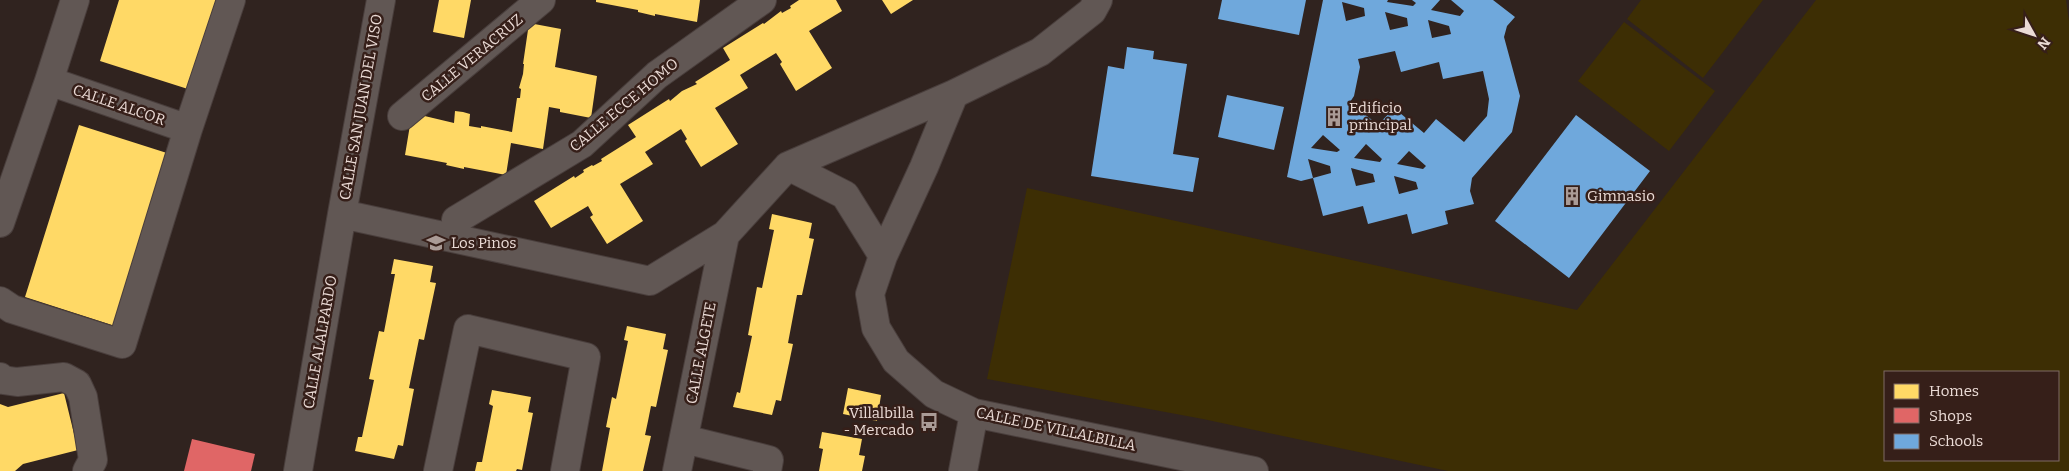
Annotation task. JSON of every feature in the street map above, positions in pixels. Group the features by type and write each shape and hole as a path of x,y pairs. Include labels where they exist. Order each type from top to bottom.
{"street":[{"path":"0,223 75,0"},
{"path":"0,301 12,309 122,344 188,129 231,0"},
{"name":"CALLE SAN JUAN DEL VISO","path":"342,214 381,0"},
{"name":"CALLE VERACRUZ","path":"402,116 541,0"},
{"name":"CALLE ECCE HOMO","path":"456,220 582,144 657,75 762,0"},
{"path":"342,214 650,281 725,236 788,166 954,94 1040,52 1092,11 1098,0"},
{"name":"CALLE ALCOR","path":"49,81 188,129"},
{"name":"CALLE DE VILLALBILLA","path":"954,94 924,167 883,256 870,294 876,328 896,361 934,394 974,413 1254,471"},
{"path":"788,166 845,195 883,256"},
{"name":"CALLE ALALPARDO","path":"302,470 342,214"},
{"name":"CALLE ALGETE","path":"677,471 725,236"},
{"path":"438,471 468,329 586,357 565,471"},
{"path":"0,377 3,380 17,382 64,377 77,384 83,397 93,460 87,471"},
{"path":"963,471 974,413"},
{"path":"684,439 769,460 767,471"}],"shaded area":[{"path":"1641,0 1763,0 1703,78 1627,19"},
{"path":"1816,0 2066,0 2069,21 2069,471 1448,471 1203,419 987,379 1027,188 1577,310"},
{"path":"1624,22 1715,91 1669,151 1578,81"}],"building: Homes":[{"path":"119,0 219,0 191,90 100,61"},
{"path":"439,0 471,0 464,38 433,32"},
{"path":"596,0 700,0 697,22 655,14 655,16 638,12 638,10 596,2"},
{"path":"799,0 836,0 842,11 809,31 832,68 796,91 780,64 782,62 776,53 740,75 748,88 715,108 738,144 701,167 685,141 687,139 681,129 645,152 653,164 620,184 643,221 607,244 590,217 593,215 588,206 551,228 534,201 574,176 575,178 584,172 583,170 602,161 601,159 636,137 628,125 669,99 670,101 682,91 697,84 695,82 730,60 723,48 764,24 781,11 782,13 791,8 790,6"},
{"path":"882,0 913,0 891,14"},
{"path":"529,23 561,29 555,67 597,76 591,118 560,112 560,109 549,107 543,149 511,143 506,175 464,167 464,169 446,165 447,163 405,155 412,113 454,123 455,111 463,112 470,114 469,126 481,128 481,126 512,132 517,98 520,98 521,89 519,88 523,74"},
{"path":"79,125 170,154 115,326 25,297"},
{"path":"772,214 812,223 809,238 814,239 802,295 797,295 788,343 793,344 781,401 776,400 772,415 733,407 737,392 740,393 752,336 748,335 757,287 762,288 774,230 769,229"},
{"path":"394,259 433,266 430,282 436,283 424,340 419,339 409,388 414,389 403,446 398,445 394,459 355,451 358,437 362,437 374,380 369,379 379,331 384,332 395,274 391,274"},
{"path":"627,326 666,334 663,349 668,350 656,407 651,406 645,435 651,436 643,471 602,471 610,428 606,427 612,397 616,399 628,341 624,340"},
{"path":"848,388 881,395 877,421 843,414"},
{"path":"492,390 531,397 528,412 533,413 522,470 475,471 477,462 482,462 493,406 489,404"},
{"path":"64,393 78,450 23,464 15,471 0,471 0,404 8,407"},
{"path":"822,432 862,439 859,455 865,456 862,471 819,471 823,449 819,448"}],"building: Shops":[{"path":"192,439 255,454 251,471 184,471"}],"building: Schools":[{"path":"1222,0 1306,0 1299,35 1218,19"},
{"name":"Edificio principal","path":"1323,0 1388,0 1387,2 1413,6 1416,3 1412,0 1440,0 1431,10 1460,16 1464,11 1451,0 1493,0 1515,17 1507,26 1504,37 1520,96 1512,132 1472,178 1470,191 1474,204 1445,211 1448,224 1412,234 1407,214 1368,224 1363,206 1323,216 1313,178 1301,181 1287,177","holes":["1342,2 1364,8 1365,16 1346,21","1385,12 1407,18 1408,26 1390,30","1428,20 1449,26 1451,34 1432,38","1395,51 1401,72 1439,62 1443,79 1483,71 1489,99 1487,116 1464,142 1436,119 1424,133 1394,108 1378,125 1350,102 1354,96 1360,67 1358,59","1323,135 1340,150 1337,152 1311,148","1366,144 1382,159 1380,162 1354,158","1409,151 1426,166 1423,169 1397,164","1308,159 1330,166 1331,173 1313,178","1351,168 1373,174 1375,182 1356,186","1394,176 1416,182 1418,189 1399,194"]},
{"path":"1127,47 1154,51 1153,59 1187,64 1173,154 1199,158 1193,192 1091,176 1108,66 1124,69"},
{"path":"1227,95 1284,107 1274,150 1218,137"},
{"name":"Gimnasio","path":"1576,115 1650,171 1569,278 1495,221"}],"place":[{"name":"Edificio principal","path":"1334,117"},
{"name":"Gimnasio","path":"1572,196"},
{"name":"Los Pinos","path":"436,243"},
{"name":"Villalbilla - Mercado","path":"929,422"}]}
